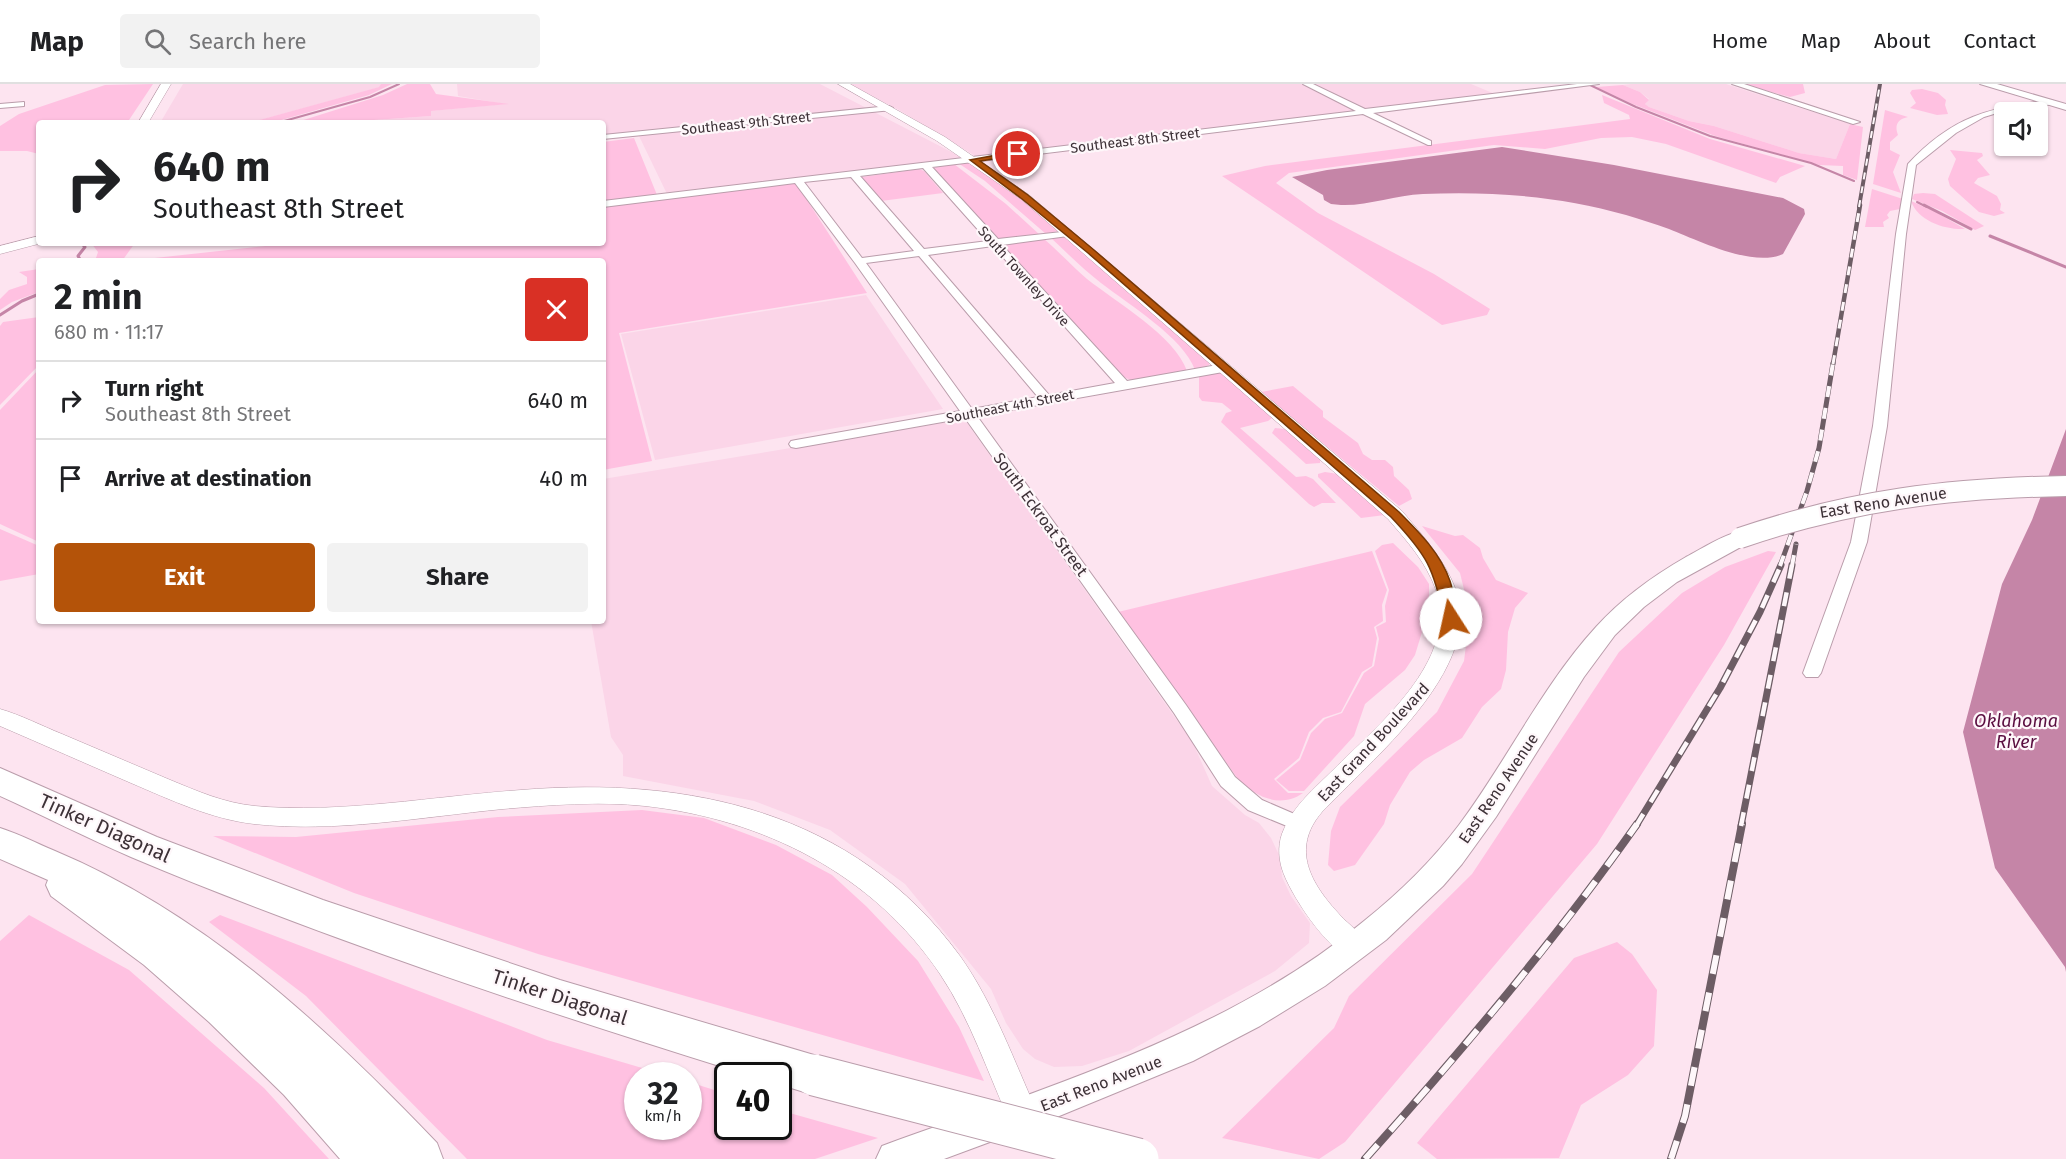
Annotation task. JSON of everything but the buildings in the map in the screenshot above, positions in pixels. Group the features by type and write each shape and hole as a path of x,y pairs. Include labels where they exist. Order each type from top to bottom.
{"highway":[{"name":"Tinker Diagonal","path":"0,781 142,846 304,910 546,993 670,1033 814,1075 1138,1159"},
{"path":"15,850 170,964 266,1047 343,1127 369,1159"},
{"path":"15,850 110,893 204,957 294,1029 376,1110 420,1159"}],"main road":[{"path":"1985,84 2066,106"},
{"name":"East Reno Avenue","path":"895,1159 1161,1061 1210,1037 1313,977 1354,946 1432,878 1474,830 1555,700 1606,630 1663,580 1740,538 1788,520 1845,505 1897,496 2003,487 2066,486"}],"street":[{"path":"145,120 166,84"},
{"name":"East Grand Boulevard","path":"843,84 889,108 974,160 1025,197 1406,526 1435,562 1450,608 1449,635 1437,672 1422,693 1308,811 1294,836 1292,849 1297,872 1306,892 1325,920 1354,946"},
{"path":"1307,84 1428,143"},
{"path":"1530,84 1545,90"},
{"name":"Southeast 8th Street","path":"606,204 1591,84"},
{"path":"1736,84 1856,122"},
{"path":"1812,673 1858,542 1880,426 1901,234 1912,164 1952,132 1980,115 2002,108 2051,102"},
{"path":"0,106 21,104"},
{"name":"Southeast 9th Street","path":"606,137 889,108"},
{"name":"South Townley Drive","path":"926,166 1123,385"},
{"path":"854,174 1046,399"},
{"name":"South Eckroat Street","path":"799,182 969,414 1180,709 1224,776 1248,801 1270,813 1299,824"},
{"path":"859,261 1068,233"},
{"path":"0,250 36,241"},
{"name":"Southeast 4th Street","path":"796,444 1223,368"},
{"path":"0,717 205,804 248,814 325,816 548,796 592,795 687,802 766,822 816,845 851,866 895,900 948,963 975,1008 1022,1114"}],"shaded area":[{"path":"153,84 129,120 36,120 36,153 0,151 0,126 19,114 105,85"},
{"path":"183,84 381,84 380,87 260,120 162,120"},
{"path":"381,84 392,84 369,95 282,120 260,120 379,87"},
{"path":"407,84 430,84 436,94 509,104 431,111 431,116 374,120 304,120 383,95"},
{"path":"457,84 820,84 963,158 667,194 639,136 606,140 606,120 374,120 431,116 430,111 505,104 458,96"},
{"path":"849,84 1471,84 1495,94 977,157 899,110"},
{"path":"1726,84 1850,124 1836,159 1799,153 1649,107 1645,104 1649,99 1640,92 1623,85"},
{"path":"1741,84 1803,84 1805,93 1790,97"},
{"path":"1623,85 1640,92 1649,100 1645,104 1649,107 1799,153 1836,159 1850,124 1863,127 1857,180 1843,175 1843,166 1819,165 1715,136 1630,103 1596,87"},
{"path":"1922,89 1938,93 1946,100 1948,114 1937,115 1910,108 1916,103 1910,93 1912,90"},
{"path":"1602,95 1710,139 1805,166 1780,177 1776,183 1666,144 1632,137 1601,138 1545,149 1494,145 1289,173 1276,183 1318,213 1434,274 1490,309 1487,315 1442,325 1222,176 1265,166 1630,119 1629,115 1604,103"},
{"path":"1885,110 1908,117 1898,123 1896,128 1898,135 1890,142 1890,150 1900,155 1893,172 1901,193 1873,184"},
{"path":"634,138 657,195 606,201 606,142"},
{"path":"1950,150 1982,153 1983,156 1977,160 1990,175 1978,178 1974,183 1997,196 2001,204 2000,210 2005,213 1994,216 1979,212 1950,186 1948,179 1956,159"},
{"path":"958,163 975,166 1001,182 1058,231 1046,234 985,181"},
{"path":"954,164 1006,204 1040,235 998,240 933,170 937,166"},
{"path":"919,169 924,171 943,193 881,201 862,177"},
{"path":"796,183 867,293 619,333 652,461 606,469 606,258 155,258 265,246 606,246 606,206"},
{"path":"1872,189 1903,199 1900,209 1890,211 1887,215 1889,218 1883,222 1884,227 1865,227"},
{"path":"1914,194 1935,194 1984,226 1975,230 1942,211 1912,199"},
{"path":"1911,201 1965,229 1949,228 1933,223 1920,214"},
{"path":"1050,237 1067,237 1210,363 1209,365 1195,370 1189,358 1168,334 1094,278"},
{"path":"1043,238 1087,279 1158,333 1180,358 1187,371 1132,381 1120,375 1002,246 1005,243"},
{"path":"93,246 133,246 124,258 96,258 98,252"},
{"path":"36,269 36,293 12,302 0,310 0,299 9,290 27,284 27,277 19,272"},
{"path":"866,295 943,409 655,460 621,334"},
{"path":"36,317 36,368 0,405 0,326 3,322"},
{"path":"36,372 36,541 0,524 0,410"},
{"path":"1218,372 1272,416 1268,421 1240,428 1296,477 1306,476 1313,479 1336,503 1322,503 1314,507 1309,504 1221,422 1226,413 1232,411 1222,403 1202,401 1199,397 1199,374"},
{"path":"1293,386 1323,411 1323,417 1358,443 1363,454 1372,460 1385,460 1393,467 1394,476 1409,490 1412,499 1399,506 1261,392"},
{"path":"954,421 967,423 1193,743 1212,786 1245,815 1259,823 1271,838 1280,857 1282,877 1291,896 1310,923 1309,943 1275,971 1129,1051 1082,1066 1054,1067 1035,1059 1023,1049 1006,1023 991,989 905,884 830,830 754,801 623,776 623,755 611,737 592,624 606,624 606,479"},
{"path":"1275,428 1285,429 1320,458 1320,463 1306,464 1272,433"},
{"path":"1325,472 1338,474 1385,515 1361,518 1318,477 1318,474"},
{"path":"1422,526 1455,536 1463,535 1480,548 1496,580 1528,593 1515,608 1508,632 1506,670 1501,689 1482,707 1462,738 1424,760 1410,772 1390,805 1384,824 1355,865 1334,871 1328,865 1331,831 1340,807 1437,712 1464,661 1470,614 1460,573"},
{"path":"0,529 36,545 36,575 0,581"},
{"path":"1393,543 1418,567 1429,584 1429,609 1415,655 1405,670 1365,704 1354,736 1304,791 1289,791 1276,780 1300,760 1311,733 1325,719 1342,713 1364,673 1374,666 1379,639 1376,627 1386,622 1385,606 1389,590 1375,551 1382,545"},
{"path":"1372,551 1387,590 1382,605 1383,621 1374,627 1377,638 1372,666 1362,672 1341,712 1323,718 1309,732 1299,758 1274,779 1288,793 1303,793 1286,800 1260,796 1238,779 1118,612"},
{"path":"1768,551 1776,552 1724,645 1597,844 1345,1142 1319,1159 1222,1138 1334,1028 1349,996 1472,874 1619,652 1682,593 1725,567"},
{"path":"642,810 704,818 776,845 832,875 867,907 918,961 959,1027 984,1081 538,954 354,893 213,836 296,837 498,817"},
{"path":"29,915 129,970 264,1088 329,1159 0,1159 0,941"},
{"path":"220,915 547,1040 624,1063 624,1140 702,1140 702,1086 714,1090 714,1140 792,1140 792,1114 878,1138 815,1159 467,1159 306,996 209,922"},
{"path":"1617,942 1632,954 1657,990 1654,1046 1628,1075 1581,1105 1559,1158 1437,1159 1417,1143 1574,958"}],"water":[{"path":"1502,147 1614,165 1783,198 1804,209 1805,214 1783,254 1756,258 1725,251 1631,217 1576,203 1500,194 1449,193 1413,195 1341,205 1331,204 1324,200 1323,195 1292,177 1327,170"},
{"name":"Oklahoma River","path":"2066,429 2066,972 2065,967 1995,868 1963,732 2002,584 2032,520"}],"waterway":[{"path":"288,120 370,97 399,84"},
{"path":"1588,84 1636,107 1710,136 1811,163 1854,181"},
{"path":"1917,202 1927,207"},
{"path":"1924,205 1971,229"},
{"path":"1990,236 2066,267"},
{"path":"79,258 78,256 84,246"},
{"path":"0,315 36,295"}],"railway":[{"path":"1859,207 1880,84"},
{"path":"1833,364 1860,205"},
{"path":"1780,566 1807,491 1819,448 1833,363"},
{"path":"1792,566 1796,544"},
{"path":"1636,826 1720,688 1760,612 1781,565"},
{"path":"1741,826 1792,565"},
{"path":"1365,1159 1506,996 1637,824"},
{"path":"1671,1159 1685,1116 1742,824"}],"route":[{"path":"1018,154 974,160 1056,222 1395,515 1416,536 1435,562 1443,581 1451,619"}]}
